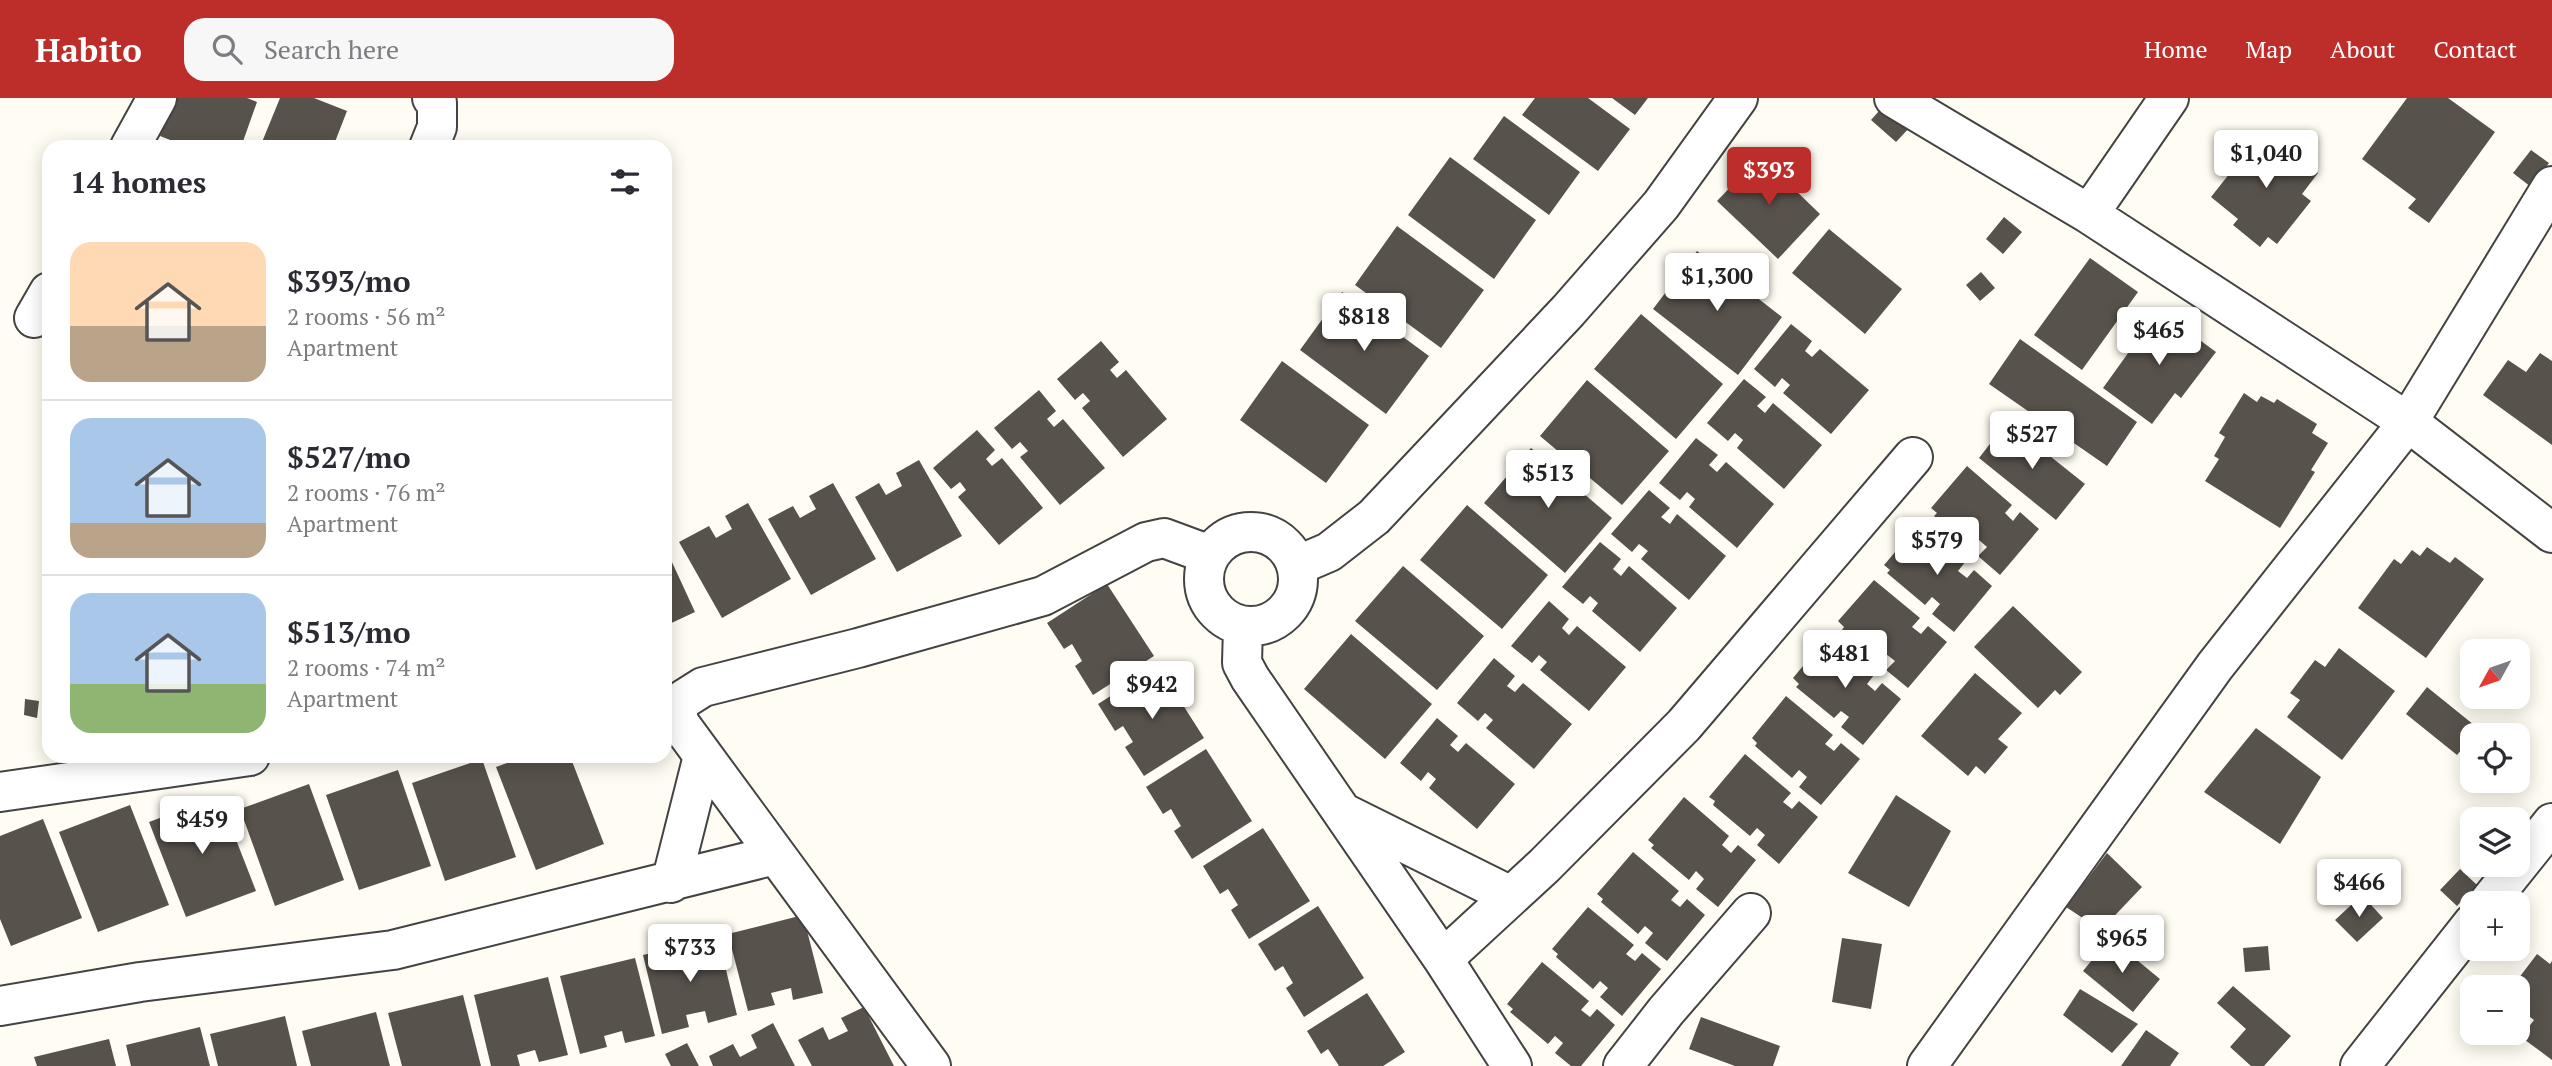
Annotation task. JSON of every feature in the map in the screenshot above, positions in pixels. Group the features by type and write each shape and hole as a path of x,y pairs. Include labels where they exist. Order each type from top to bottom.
{"street":[{"path":"134,140 157,98"},
{"path":"432,98 437,103 437,127 432,140"},
{"path":"1296,564 1329,552 1374,517 1568,311 1661,205 1738,98"},
{"path":"1894,98 2089,214 2408,422 2552,533"},
{"path":"2089,214 2169,98"},
{"path":"1927,1066 2215,666 2408,422 2552,186"},
{"path":"1443,959 1544,866 1684,725 1913,457"},
{"path":"1255,532 1273,537 1287,548 1296,564 1298,588 1288,611 1268,624 1243,627 1217,612 1204,585 1210,555 1222,542 1238,533 1255,532"},
{"path":"931,1066 680,724 676,710 684,699 703,687 858,648 1034,599 1146,542 1164,538 1210,555"},
{"path":"1243,627 1242,663 1443,959 1512,1066"},
{"path":"671,883 703,756"},
{"path":"0,792 201,763"},
{"path":"1342,812 1511,896"},
{"path":"2498,891 2552,823"},
{"path":"0,1006 140,982 393,950 775,855"},
{"path":"1623,1066 1666,1011 1751,914"},
{"path":"2360,1066 2460,939"}],"building":[{"path":"174,98 247,98 257,102 243,140 170,140 160,136"},
{"path":"280,98 314,98 347,111 336,140 263,140"},
{"path":"1535,98 1588,98 1630,129 1598,171 1522,115"},
{"path":"1612,98 1648,98 1635,115"},
{"path":"2407,98 2448,98 2495,132 2429,223 2408,208 2416,199 2362,159"},
{"path":"1886,103 1912,125 1896,142 1871,120"},
{"path":"1504,116 1580,172 1549,215 1473,159"},
{"path":"2264,130 2318,173 2302,194 2311,201 2277,244 2268,237 2260,247 2233,225 2238,219 2211,197"},
{"path":"2531,150 2549,163 2531,187 2513,173"},
{"path":"1760,156 1820,214 1778,259 1717,201"},
{"path":"1450,157 1536,220 1494,279 1408,215"},
{"path":"2004,217 2022,232 2003,254 1986,239"},
{"path":"1397,226 1484,290 1441,348 1355,285"},
{"path":"1829,229 1902,289 1865,334 1792,273"},
{"path":"1697,251 1782,317 1738,375 1653,309"},
{"path":"2090,258 2138,292 2082,370 2034,335"},
{"path":"1981,272 1995,288 1980,301 1966,285"},
{"path":"1342,292 1429,356 1386,414 1300,350"},
{"path":"2159,310 2216,352 2181,398 2175,393 2152,424 2103,388"},
{"path":"1641,314 1723,384 1676,439 1594,369"},
{"path":"1791,324 1812,341 1805,351 1812,357 1820,349 1869,390 1831,434 1783,393 1790,385 1782,378 1775,387 1754,369"},
{"path":"2020,339 2137,422 2107,466 1989,384"},
{"path":"1101,341 1119,362 1110,370 1117,378 1126,370 1167,419 1123,457 1082,408 1090,401 1083,393 1075,400 1057,379"},
{"path":"2540,353 2552,361 2552,445 2483,395 2508,360 2526,372"},
{"path":"1282,361 1369,425 1326,483 1240,420"},
{"path":"1744,379 1766,397 1757,406 1765,413 1773,403 1822,445 1784,489 1737,448 1743,440 1735,433 1728,441 1707,423"},
{"path":"1587,380 1669,451 1622,505 1540,436"},
{"path":"1039,390 1056,411 1047,419 1054,427 1063,419 1105,468 1060,505 1020,457 1028,451 1020,442 1012,449 994,428"},
{"path":"2244,393 2257,402 2261,396 2274,403 2277,399 2317,424 2312,433 2328,443 2311,470 2315,472 2280,528 2205,481 2219,459 2214,456 2225,437 2219,433"},
{"path":"2007,422 2085,484 2056,520 1979,458"},
{"path":"977,430 995,450 986,459 992,466 1002,458 1043,508 999,545 958,497 966,490 960,482 951,489 933,468"},
{"path":"1696,438 1718,455 1709,465 1717,472 1726,462 1774,504 1737,548 1689,507 1695,499 1687,492 1680,500 1659,483"},
{"path":"1531,448 1612,518 1565,573 1484,503"},
{"path":"919,460 962,536 897,572 855,497 879,483 886,495 902,486 896,473"},
{"path":"1967,466 2012,505 2005,513 2013,521 2020,512 2039,529 2000,575 1978,556 1987,547 1979,540 1972,548 1934,516 1937,513 1931,508"},
{"path":"833,483 876,559 811,595 768,519 793,506 800,518 816,509 809,496"},
{"path":"1649,490 1670,508 1661,517 1670,524 1677,514 1726,556 1689,600 1641,559 1648,551 1639,544 1632,552 1611,534"},
{"path":"748,503 791,579 722,618 679,542 709,526 716,538 732,529 725,516"},
{"path":"1467,505 1548,575 1502,629 1420,560"},
{"path":"1920,523 1966,561 1958,571 1967,578 1974,570 1992,586 1954,632 1932,614 1940,604 1932,597 1925,605 1887,573 1890,570 1884,565"},
{"path":"1600,542 1621,559 1613,569 1621,576 1629,566 1677,608 1640,652 1592,611 1598,603 1590,596 1583,604 1562,587"},
{"path":"2427,547 2450,563 2455,557 2484,579 2426,658 2358,608 2394,559 2401,564 2412,550 2420,556"},
{"path":"672,562 695,612 672,623"},
{"path":"1403,566 1484,636 1437,690 1355,621"},
{"path":"1874,580 1920,618 1912,627 1921,634 1928,626 1947,642 1908,688 1886,670 1895,661 1886,654 1880,662 1842,630 1844,627 1838,621"},
{"path":"1107,584 1154,656 1093,695 1075,666 1082,661 1072,644 1064,649 1047,623"},
{"path":"1549,601 1569,619 1562,628 1569,635 1577,626 1626,667 1589,711 1540,670 1547,662 1539,655 1532,663 1511,646"},
{"path":"2013,606 2082,672 2060,695 2055,690 2038,708 1974,647"},
{"path":"1351,634 1432,704 1385,759 1304,689"},
{"path":"1828,636 1874,675 1867,684 1875,691 1882,683 1901,699 1863,745 1841,727 1849,717 1841,711 1834,718 1796,687 1799,684 1793,678"},
{"path":"2339,648 2395,691 2342,760 2287,717 2300,700 2290,693 2315,660 2325,667"},
{"path":"1494,658 1515,676 1507,686 1515,692 1523,683 1572,724 1534,769 1486,728 1493,720 1485,713 1478,721 1457,703"},
{"path":"1158,666 1204,738 1144,776 1125,747 1133,742 1123,726 1115,731 1098,704"},
{"path":"1975,673 2022,713 1998,739 2008,747 1985,774 1976,766 1968,776 1921,736"},
{"path":"2427,687 2472,723 2460,723 2460,751 2457,755 2406,714"},
{"path":"1786,696 1833,735 1825,744 1834,751 1841,743 1860,759 1821,805 1799,787 1807,777 1799,770 1792,778 1755,746 1757,743 1752,738"},
{"path":"25,699 39,701 37,718 24,715"},
{"path":"1437,718 1458,736 1450,745 1458,752 1466,743 1515,784 1477,829 1429,788 1436,779 1428,772 1421,781 1400,763"},
{"path":"2256,728 2321,777 2280,844 2204,792"},
{"path":"1206,749 1252,821 1192,859 1174,831 1181,826 1171,809 1163,814 1146,787"},
{"path":"1745,754 1791,793 1783,802 1792,809 1799,801 1818,817 1779,864 1757,845 1765,835 1757,828 1750,836 1713,805 1715,801 1709,797"},
{"path":"470,763 483,763 516,857 445,881 412,783"},
{"path":"507,763 573,763 604,844 536,870 496,767"},
{"path":"398,770 431,866 359,890 326,795"},
{"path":"309,784 344,880 275,906 240,809"},
{"path":"1896,795 1951,831 1909,907 1848,873"},
{"path":"219,796 256,891 186,917 149,822"},
{"path":"1684,797 1729,836 1722,845 1731,853 1738,845 1756,860 1718,907 1696,889 1704,879 1696,871 1689,880 1651,848 1654,845 1648,840"},
{"path":"130,805 169,905 98,932 59,832"},
{"path":"43,819 82,918 11,946 0,919 0,836"},
{"path":"1263,828 1310,901 1249,939 1231,910 1238,905 1228,889 1220,894 1203,866"},
{"path":"1633,852 1679,891 1671,900 1680,907 1687,899 1705,915 1667,961 1645,943 1653,933 1645,926 1638,934 1601,902 1603,899 1597,894"},
{"path":"2107,853 2142,887 2101,930 2066,907"},
{"path":"2460,869 2460,877 2468,877 2477,885 2471,891 2460,891 2460,903 2457,906 2440,890"},
{"path":"2362,895 2383,918 2357,942 2335,920"},
{"path":"1318,906 1364,978 1304,1017 1286,988 1293,983 1283,966 1275,971 1258,944"},
{"path":"1588,907 1634,945 1626,954 1635,961 1642,953 1661,969 1622,1016 1600,997 1608,988 1600,981 1593,989 1556,957 1558,954 1552,949"},
{"path":"803,915 823,993 793,1000 791,988 771,993 775,1005 748,1011 728,934"},
{"path":"718,937 737,1015 708,1023 705,1011 686,1015 689,1027 662,1034 643,955"},
{"path":"1842,938 1882,944 1871,1009 1832,1002"},
{"path":"2110,938 2160,979 2133,1012 2083,971"},
{"path":"2268,946 2270,970 2245,972 2243,948"},
{"path":"2537,954 2550,964 2552,961 2552,1060 2530,1044 2530,1025 2534,1020 2530,1017 2530,975 2521,975"},
{"path":"635,958 655,1036 625,1043 622,1031 604,1036 607,1047 580,1054 560,976"},
{"path":"1542,962 1589,1001 1581,1010 1590,1017 1597,1009 1615,1025 1581,1066 1571,1066 1555,1053 1563,1043 1555,1036 1548,1044 1510,1012 1513,1009 1507,1004"},
{"path":"548,977 568,1055 539,1062 535,1050 517,1055 520,1066 491,1066 474,995"},
{"path":"2233,986 2291,1036 2264,1066 2251,1066 2230,1047 2246,1029 2217,1003"},
{"path":"2080,989 2138,1024 2112,1053 2063,1015"},
{"path":"1367,993 1405,1052 1383,1066 1339,1066 1328,1049 1321,1054 1307,1031"},
{"path":"463,995 481,1066 402,1066 388,1013"},
{"path":"864,1007 894,1066 812,1066 798,1040 823,1027 829,1040 848,1031 841,1018"},
{"path":"376,1012 390,1066 311,1066 302,1031"},
{"path":"285,1016 297,1066 218,1066 210,1034"},
{"path":"1701,1017 1780,1046 1773,1066 1735,1066 1689,1049"},
{"path":"773,1023 795,1066 713,1066 709,1056 733,1044 740,1057 757,1048 751,1035"},
{"path":"200,1027 210,1066 131,1066 126,1045"},
{"path":"2146,1030 2179,1053 2170,1066 2121,1066"},
{"path":"109,1039 116,1066 37,1066 34,1057"},
{"path":"687,1043 699,1066 671,1066 665,1054"}]}
